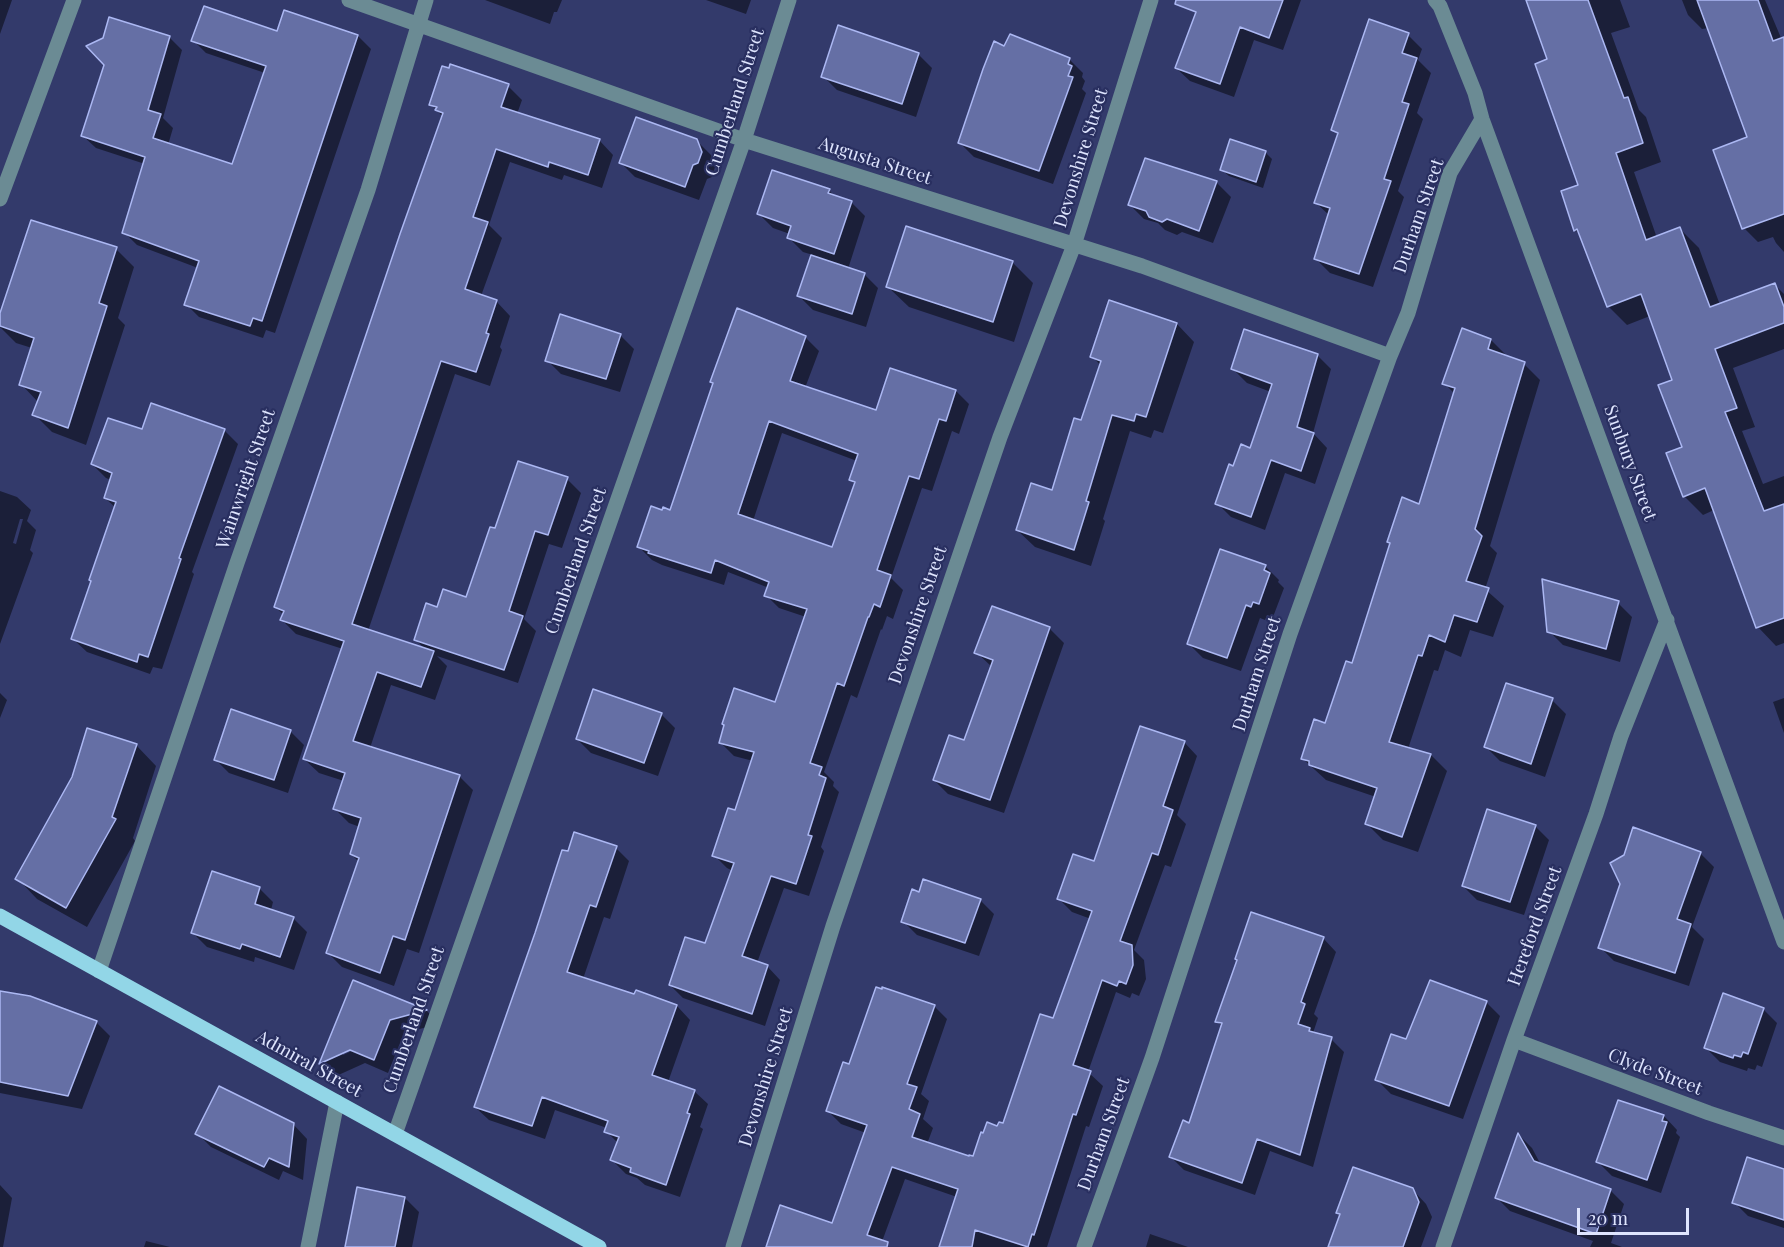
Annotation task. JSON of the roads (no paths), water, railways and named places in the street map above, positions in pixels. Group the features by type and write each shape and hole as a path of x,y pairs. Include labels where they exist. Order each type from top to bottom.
{"main road":[{"name":"Admiral Street","path":"0,916 599,1247"}],"street":[{"path":"0,199 74,0"},
{"name":"Augusta Street","path":"349,0 744,140 1142,266 1390,356"},
{"name":"Wainwright Street","path":"99,971 237,563 368,190 426,0"},
{"name":"Cumberland Street","path":"395,1134 744,140 789,0"},
{"name":"Devonshire Street","path":"733,1247 840,904 1000,437 1074,245 1151,0"},
{"name":"Sunbury Street","path":"1435,0 1440,6 1475,93 1482,119 1784,942"},
{"name":"Durham Street","path":"1084,1247 1152,1058 1290,634 1390,356 1408,313 1450,173 1482,119"},
{"name":"Hereford Street","path":"1443,1247 1514,1040 1596,814 1621,736 1667,620"},
{"name":"Clyde Street","path":"1514,1040 1709,1113 1784,1137"},
{"path":"308,1247 337,1102"}]}
